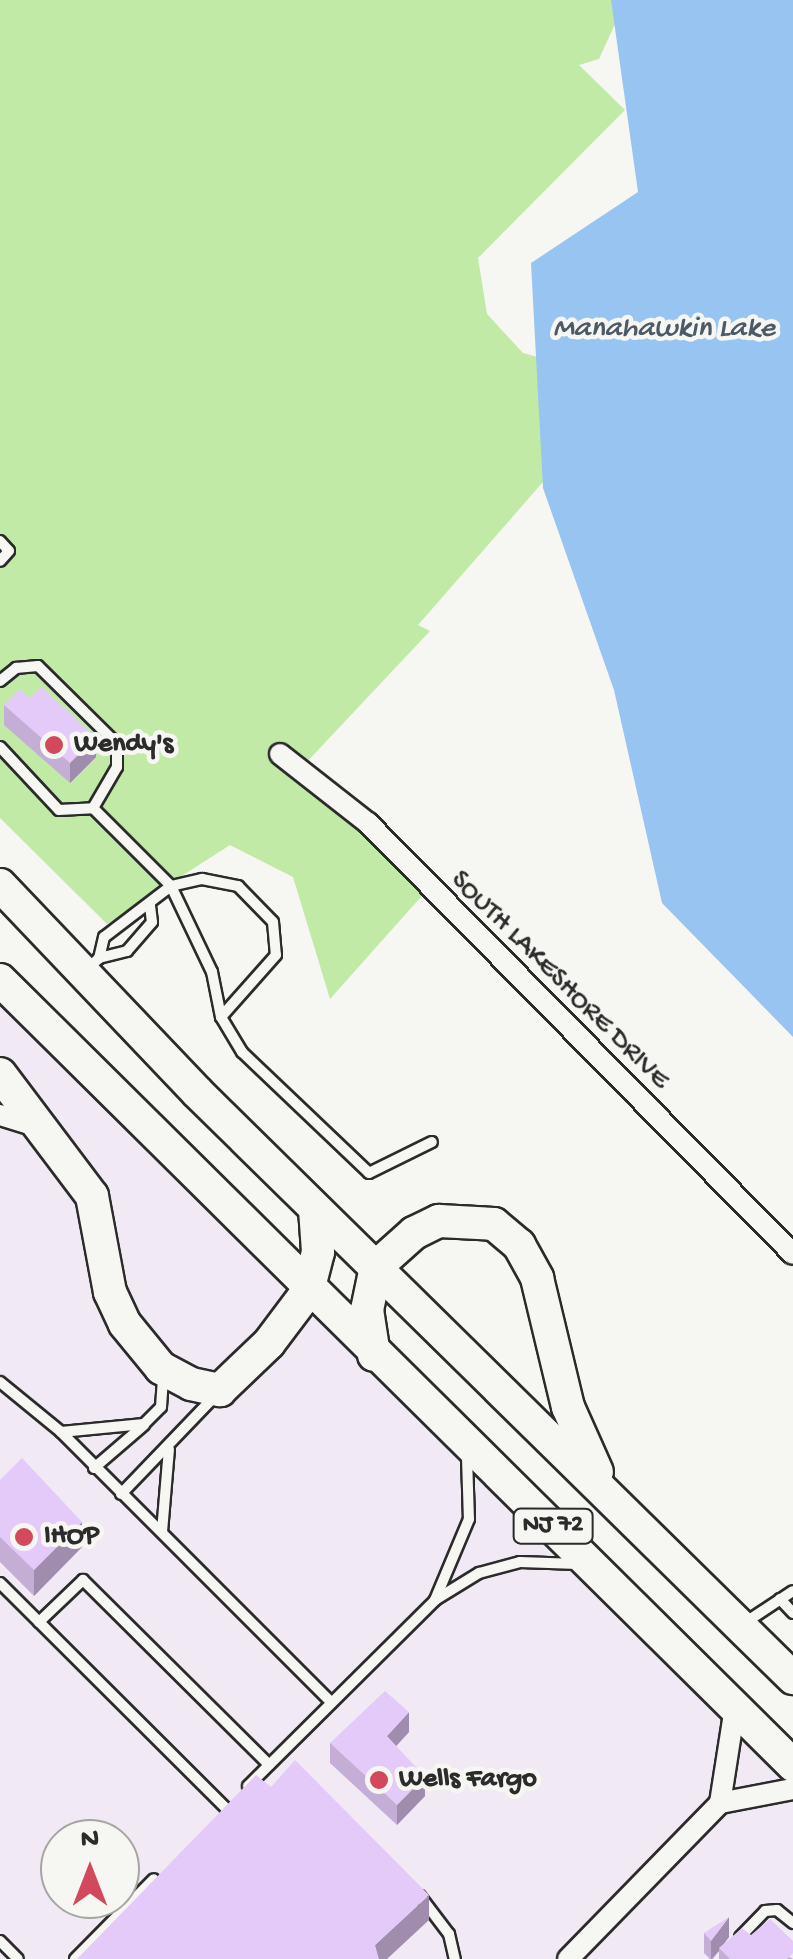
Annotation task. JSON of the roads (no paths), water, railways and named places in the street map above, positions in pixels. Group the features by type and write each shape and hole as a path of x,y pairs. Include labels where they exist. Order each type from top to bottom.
{"highway":[{"name":"NJ 72","path":"0,885 92,964 315,1210 606,1490 793,1678"},
{"name":"NJ 72","path":"0,980 308,1291 462,1437 793,1765"},
{"path":"0,1074 92,1196 110,1292 125,1324 160,1368 220,1390 269,1343 308,1291 318,1252 315,1210"},
{"path":"374,1355 368,1310 376,1267 414,1233 439,1221 494,1224 519,1245 537,1278 568,1406 606,1490"}],"street":[{"name":"SOUTH LAKESHORE DRIVE","path":"280,754 368,824 793,1254"},
{"path":"0,1115 40,1128"},
{"path":"568,1959 720,1802 735,1708"},
{"path":"720,1802 793,1790"}],"lane":[{"path":"0,542 10,550 0,560"},
{"path":"0,680 16,668 38,666 117,744 117,767 93,808"},
{"path":"0,747 59,810 93,808 171,886 212,972 221,1017 242,1052 369,1174 432,1142"},
{"path":"92,964 104,937 132,910 150,905 171,886 202,879 238,886 273,922 276,955 221,1017"},
{"path":"92,964 127,950 152,922 150,905"},
{"path":"94,1468 144,1424 165,1393 160,1368"},
{"path":"0,1382 61,1432 330,1700"},
{"path":"121,1494 170,1447 220,1390"},
{"path":"61,1432 144,1424"},
{"path":"434,1600 469,1518 472,1488 462,1437"},
{"path":"162,1532 170,1447"},
{"path":"212,1822 434,1600 479,1574 520,1562 592,1566"},
{"path":"39,1622 83,1580 273,1760 291,1770"},
{"path":"0,1583 226,1808"},
{"path":"740,1626 793,1591"},
{"path":"780,1599 793,1613"},
{"path":"75,1959 170,1864"},
{"path":"414,1890 449,1934 455,1959"},
{"path":"728,1950 766,1911 777,1910 793,1923"},
{"path":"0,1942 18,1959"}],"water":[{"name":"Manahawkin Lake","path":"611,0 793,0 793,1037 662,903 614,690 543,488 531,263 638,192"}],"place":[{"name":"Wendy's","path":"54,745"},
{"name":"IHOP","path":"24,1537"},
{"name":"Wells Fargo","path":"379,1780"}]}
